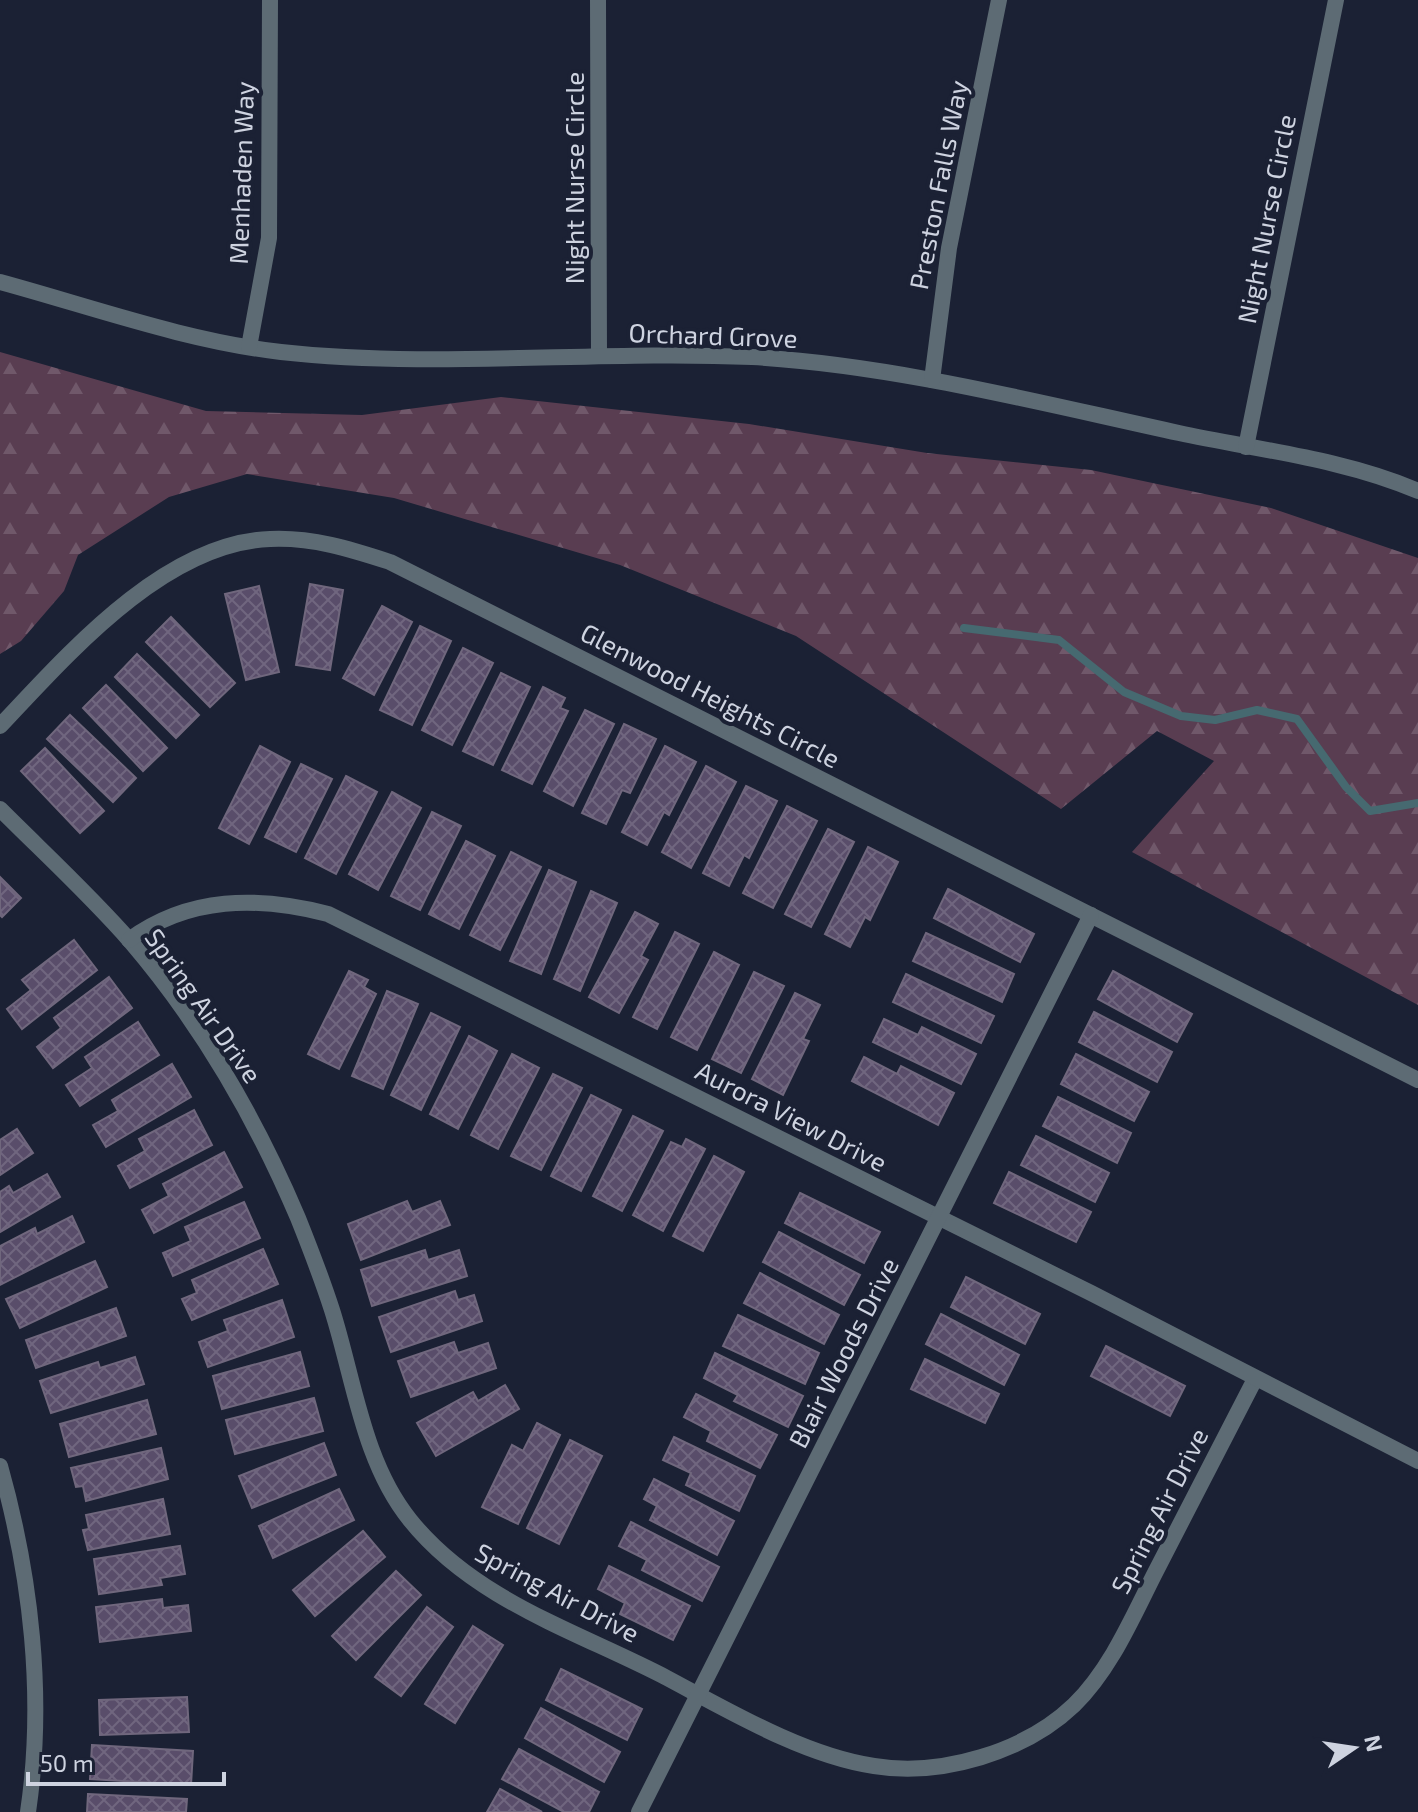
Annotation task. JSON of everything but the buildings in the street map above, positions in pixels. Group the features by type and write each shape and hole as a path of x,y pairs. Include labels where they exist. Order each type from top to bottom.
{"street":[{"name":"Menhaden Way","path":"249,347 269,238 270,0"},
{"name":"Night Nurse Circle","path":"598,0 599,356"},
{"name":"Preston Falls Way","path":"932,380 949,248 999,0"},
{"name":"Night Nurse Circle","path":"1246,447 1336,0"},
{"name":"Orchard Grove","path":"0,282 196,336 249,347 378,357 754,357 932,380 1390,479 1418,491"},
{"name":"Glenwood Heights Circle","path":"0,726 126,600 163,576 235,545 268,539 310,540 390,562 1418,1080"},
{"name":"Spring Air Drive","path":"0,809 129,940 215,1055 259,1136 298,1218 332,1310 385,1481 408,1518 444,1557 489,1589 698,1695 816,1749 872,1766 915,1769 960,1761 1005,1748 1040,1731 1075,1704 1098,1677 1130,1622 1255,1379"},
{"name":"Aurora View Drive","path":"129,940 153,922 205,904 266,901 328,914 1418,1461"},
{"name":"Blair Woods Drive","path":"639,1812 1091,915"},
{"path":"0,1466 29,1592 33,1691 28,1812"}],"green space":[{"path":"0,352 206,411 362,415 501,397 749,424 927,453 1091,470 1271,508 1418,558 1418,1005 1132,852 1214,761 1157,731 1061,809 796,636 620,565 394,498 247,474 169,497 78,555 64,591 21,641 0,654"}],"waterway":[{"path":"964,628 1059,640 1124,692 1181,716 1215,720 1257,710 1297,719 1346,787 1370,811 1418,803"}]}
